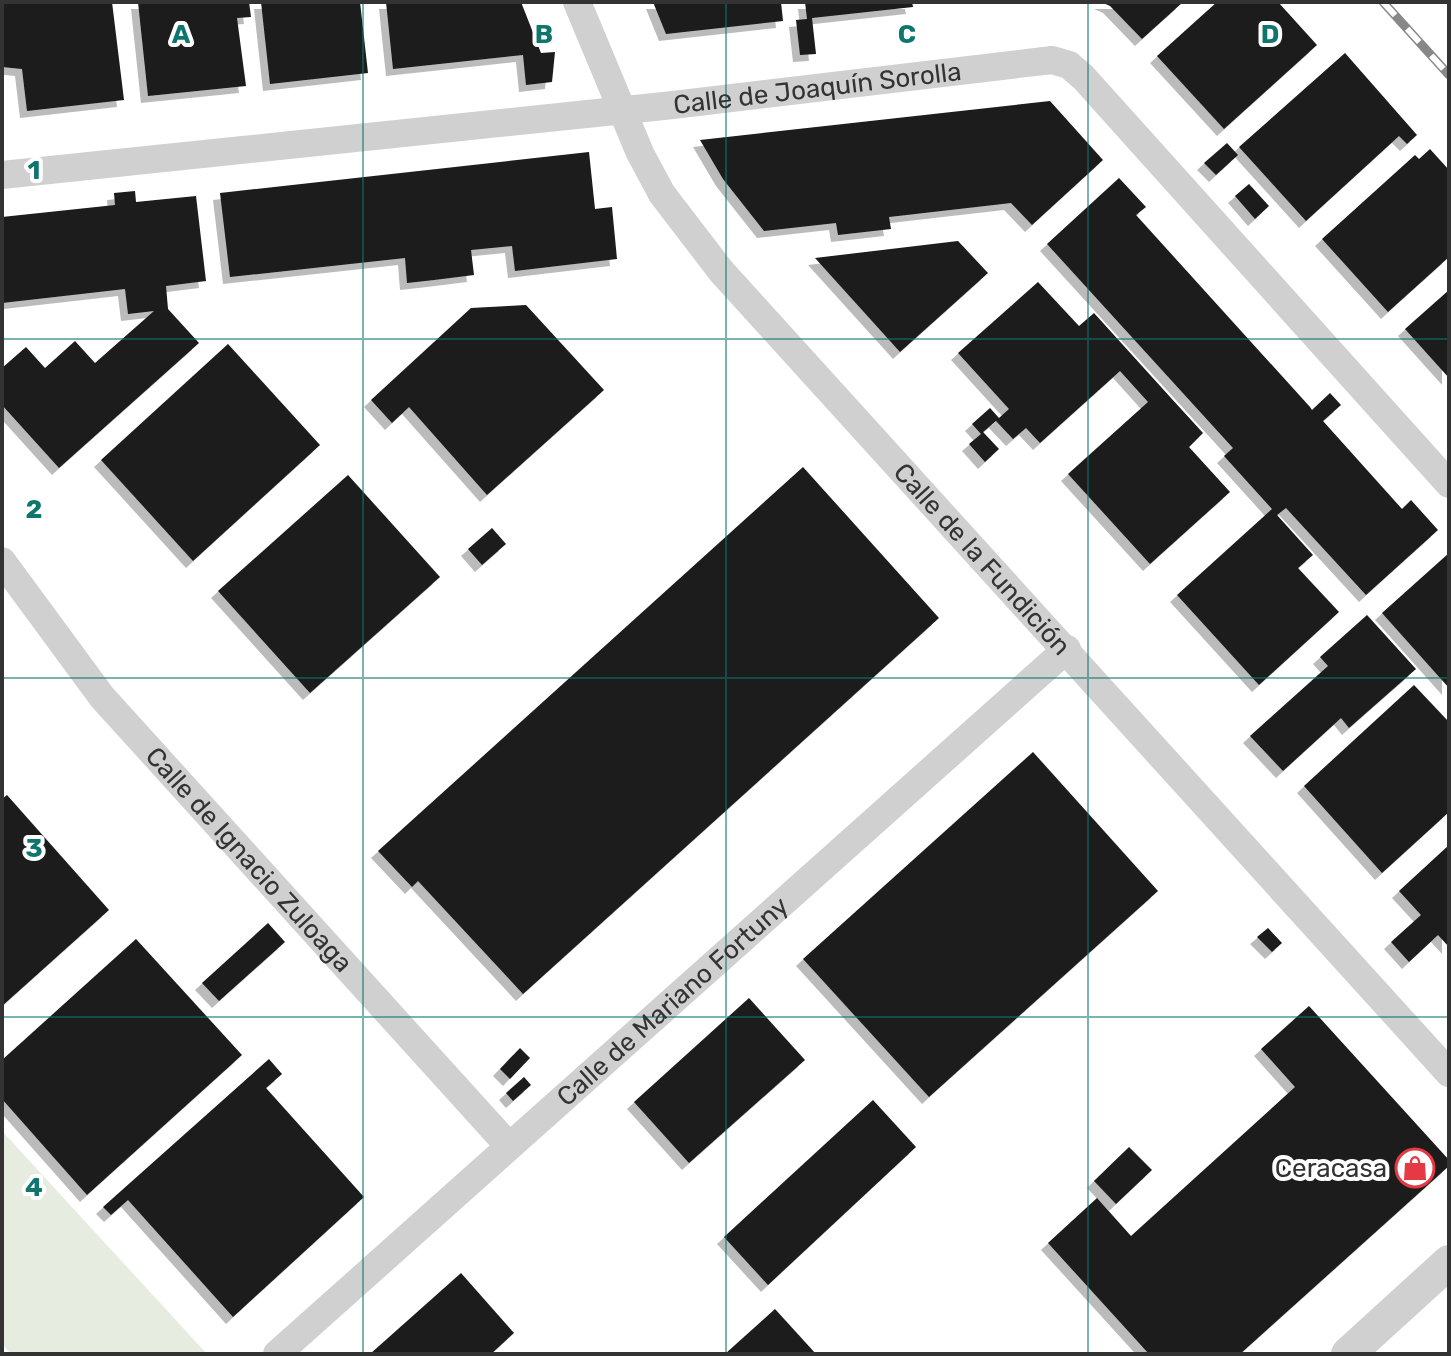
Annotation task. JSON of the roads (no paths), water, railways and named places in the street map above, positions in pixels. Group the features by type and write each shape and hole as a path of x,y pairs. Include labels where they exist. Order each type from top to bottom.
{"street":[{"name":"Calle de la Fundición","path":"577,2 621,111 662,194 721,271 1449,1073"},
{"name":"Calle de Joaquín Sorolla","path":"2,175 621,111 1052,60 1069,65 1449,484"},
{"name":"Calle de Ignacio Zuloaga","path":"2,561 102,697 509,1146"},
{"name":"Calle de Mariano Fortuny","path":"277,1354 1067,649"},
{"path":"1348,1354 1449,1262"}],"railway":[{"path":"1383,2 1449,75"}],"place":[{"name":"Ceracasa","path":"1415,1168"}]}
